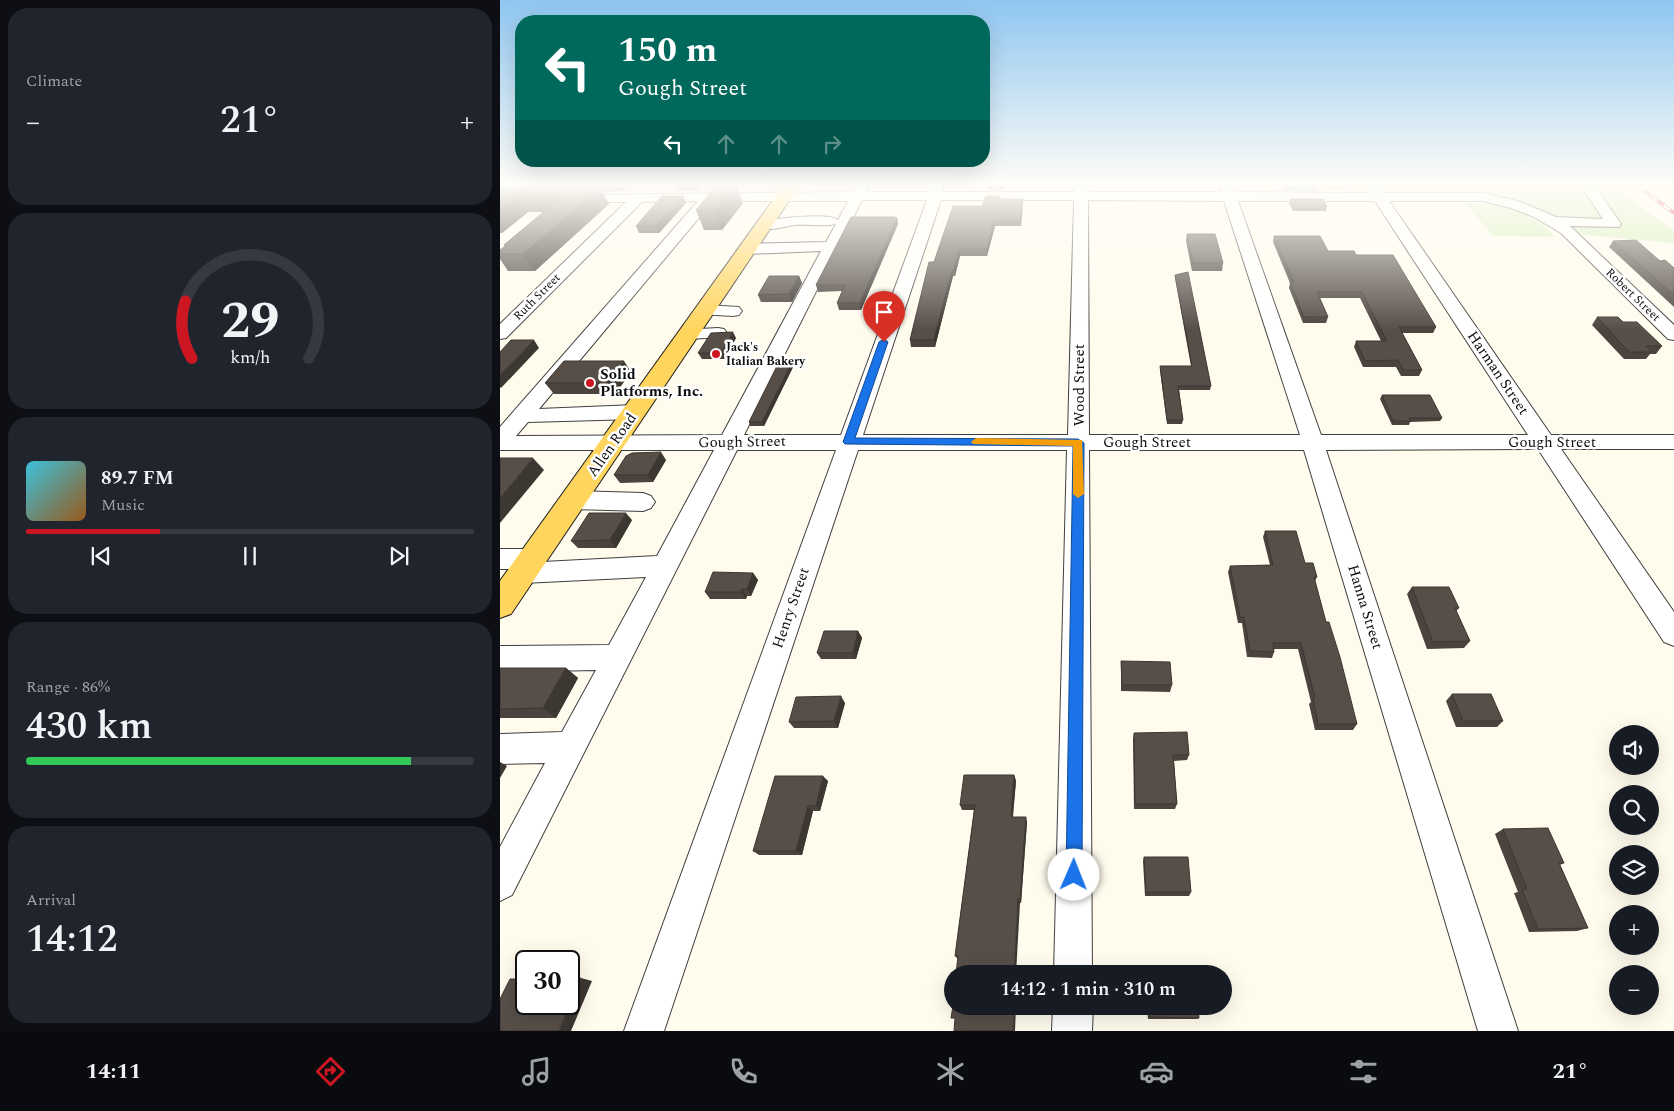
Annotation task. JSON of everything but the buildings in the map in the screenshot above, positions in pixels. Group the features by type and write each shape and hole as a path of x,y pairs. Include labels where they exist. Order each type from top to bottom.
{"main road":[{"name":"Allen Road","path":"500,605 758,234"}],"street":[{"name":"Ruth Street","path":"500,334 601,234"},
{"path":"500,442 677,234"},
{"path":"500,883 838,234"},
{"name":"Henry Street","path":"644,1031 922,234"},
{"name":"Wood Street","path":"1073,965 1080,234"},
{"name":"Hanna Street","path":"1242,234 1312,442 1498,1031"},
{"name":"Harman Street","path":"1404,234 1674,634"},
{"name":"Robert Street","path":"1570,234 1674,335"},
{"path":"747,249 832,246"},
{"path":"705,310 733,311"},
{"path":"688,334 718,333"},
{"path":"530,416 635,412"},
{"name":"Gough Street","path":"500,442 612,444 730,442 1674,442"},
{"path":"574,500 643,502"},
{"path":"500,559 528,566 665,566"},
{"path":"500,659 618,657"},
{"path":"500,749 571,747"},
{"path":"1072,1031 1073,1015"}],"green space":[{"path":"1491,234 1552,234 1555,237 1493,236"},
{"path":"1579,234 1674,234 1674,243"}],"slow traffic":[{"path":"976,442 1078,443 1078,494"}],"place":[{"name":"Jack's Italian Bakery","path":"716,354"},
{"name":"Solid Platforms, Inc.","path":"590,383"}],"route":[{"path":"884,342 848,442 1078,443 1074,875"}]}
